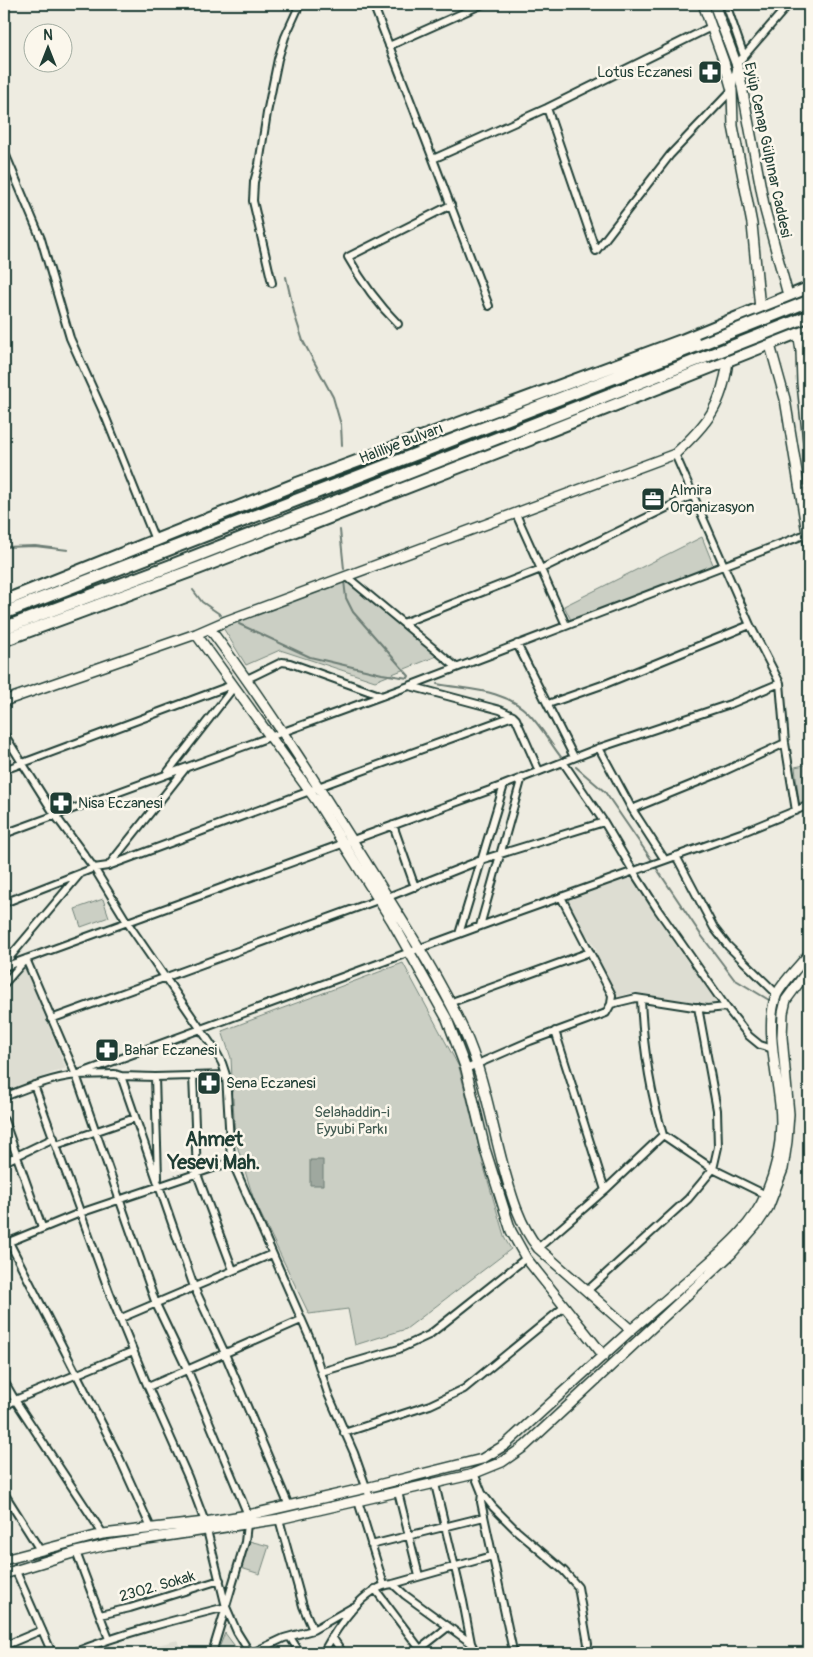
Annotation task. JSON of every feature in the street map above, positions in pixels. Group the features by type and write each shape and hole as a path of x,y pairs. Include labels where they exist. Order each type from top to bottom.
{"highway":[{"path":"4,601 305,480 683,340 809,288"},
{"name":"Haliliye Bulvarı","path":"4,613 809,301"},
{"name":"Haliliye Bulvarı","path":"4,628 170,566 809,316"},
{"path":"4,640 208,565 809,328"},
{"path":"381,468 476,418"},
{"path":"384,483 531,439"},
{"path":"21,594 164,552"},
{"path":"43,625 170,566"}],"main road":[{"path":"704,4 732,90 734,126 752,224 760,309 785,399 809,545"},
{"name":"Eyüp Cenap Gülpınar Caddesi","path":"714,4 737,64 765,210 798,332 809,451"},
{"path":"4,701 210,629 226,621 675,454 700,430 711,416 724,385 728,360"},
{"path":"210,629 282,732 314,789 388,898 420,949 464,1031 477,1064 511,1196 527,1234 538,1248 632,1330"},
{"path":"196,634 233,686 314,789"},
{"path":"348,841 378,900 392,921 447,1019 466,1069 488,1158 511,1231 526,1258 604,1356"},
{"path":"4,1574 76,1552 207,1526 248,1514 290,1506 482,1459 505,1446 733,1241 766,1195 777,1158 781,1126 772,1022 777,994 809,954"},
{"path":"4,1560 103,1534 152,1528 247,1524 279,1519 435,1484 474,1473 502,1462 525,1446 731,1254 758,1223 768,1208 778,1183 788,1134 789,1114 782,1037 783,1013 786,1000 809,969"}],"street":[{"path":"272,283 253,201 254,182 278,58 300,4"},
{"path":"373,4 489,306"},
{"path":"389,46 480,4"},
{"path":"726,4 744,56"},
{"path":"547,108 596,251 670,155 732,90 737,64 789,4"},
{"path":"433,159 547,108 711,27"},
{"path":"4,151 41,239 70,338 106,418 155,540"},
{"path":"398,324 367,290 348,258 451,205"},
{"path":"675,454 750,625 780,683 785,744 796,811"},
{"path":"403,623 541,570 693,494"},
{"path":"516,514 566,625"},
{"path":"4,834 409,686 808,533"},
{"path":"346,576 456,667"},
{"path":"548,704 605,684 750,625"},
{"path":"517,644 574,757"},
{"path":"247,680 282,662 290,663 382,696"},
{"path":"4,965 26,959 504,785 599,748 733,703 780,683"},
{"path":"4,770 233,686"},
{"path":"166,774 233,686"},
{"path":"409,686 500,710 513,716 539,771"},
{"path":"4,902 94,868 108,866 513,716"},
{"path":"4,734 55,816 94,868 127,922 166,976 216,1050 222,1062 226,1075 231,1159 311,1341 328,1394 370,1498"},
{"path":"632,809 785,744"},
{"path":"599,748 662,861"},
{"path":"563,762 604,822 632,871 726,1007 749,1036 760,1045 773,1049"},
{"path":"108,866 186,767"},
{"path":"480,926 522,778"},
{"path":"459,934 504,785"},
{"path":"76,1076 409,954 480,926 741,833 809,805"},
{"path":"388,898 481,860 604,822"},
{"path":"393,825 415,887"},
{"path":"676,856 714,928 728,946 777,994"},
{"path":"4,965 81,873"},
{"path":"466,1069 555,1031 606,1013 611,1004 612,995 561,897"},
{"path":"51,1019 378,900"},
{"path":"449,1003 590,952"},
{"path":"4,984 26,959"},
{"path":"26,959 76,1076 156,1304 188,1370 248,1514"},
{"path":"611,1004 636,998 707,1009 726,1007"},
{"path":"641,999 643,1036 654,1105 663,1135 713,1169 766,1195"},
{"path":"587,1291 688,1198 713,1169 718,1147 717,1110 698,1007"},
{"path":"555,1031 605,1190"},
{"path":"4,1097 34,1085 65,1077 115,1074 121,1076 155,1077 226,1075"},
{"path":"121,1076 194,1287 290,1506"},
{"path":"193,1076 197,1174 233,1270"},
{"path":"155,1077 158,1186"},
{"path":"34,1085 119,1318 188,1477 207,1526 226,1607 237,1632 251,1653 313,1630 357,1605"},
{"path":"4,1162 55,1142 96,1132 135,1118"},
{"path":"4,1120 42,1227"},
{"path":"538,1248 605,1190 663,1135"},
{"path":"152,1528 119,1457 6,1242 80,1213 226,1164 231,1159"},
{"path":"119,1318 272,1254"},
{"path":"321,1372 399,1350 429,1335 526,1258"},
{"path":"344,1432 430,1405 464,1389 564,1307"},
{"path":"148,1387 301,1320"},
{"path":"4,1407 15,1400 132,1351"},
{"path":"4,1381 103,1534"},
{"path":"474,1473 482,1493 518,1532 564,1571 578,1587 588,1644 586,1653"},
{"path":"435,1484 471,1643 476,1653"},
{"path":"398,1492 419,1576"},
{"path":"4,1493 40,1550"},
{"path":"482,1493 481,1502 484,1518 512,1652"},
{"path":"358,1501 384,1585"},
{"path":"371,1545 484,1518"},
{"path":"279,1519 303,1606 313,1630"},
{"path":"212,1653 245,1542 247,1524"},
{"path":"76,1552 109,1639"},
{"path":"324,1653 332,1637 357,1605 375,1589 492,1556"},
{"path":"15,1570 52,1653"},
{"name":"2302. Sokak","path":"100,1615 130,1608 220,1580"},
{"path":"393,1584 471,1643"},
{"path":"375,1589 417,1651 448,1627"},
{"path":"73,1653 157,1624 226,1607"},
{"path":"4,1646 42,1630"},
{"path":"290,1637 300,1653"},
{"path":"332,1637 343,1653"}],"shaded area":[{"path":"628,873 677,947 717,1002 703,1004 634,992 617,997 595,957 596,949 588,936 581,932 565,901 566,896"},
{"path":"22,969 26,970 66,1068 4,1091 4,990"},
{"path":"310,1160 323,1160 323,1185 310,1185"},
{"path":"178,1640 181,1649 199,1648 198,1653 125,1653"}],"green space":[{"path":"702,537 714,567 571,620 564,606"},
{"path":"344,579 437,656 375,681 280,650 246,665 220,623"},
{"path":"809,764 809,799 799,803 795,767"},
{"path":"103,899 109,917 81,927 75,909"},
{"name":"Selahaddin-i Eyyubi Parkı","path":"403,963 459,1067 483,1164 505,1239 511,1249 406,1329 355,1345 348,1309 309,1314 254,1200 235,1139 231,1058 222,1031"},
{"path":"249,1541 269,1546 260,1574 241,1568"},
{"path":"225,1633 240,1653 217,1653"}],"waterway":[{"path":"286,277 303,341 333,397 341,425 342,445"},
{"path":"340,530 344,569"},
{"path":"4,547 35,546 68,550"},
{"path":"344,581 346,598 353,612 409,676 408,678"},
{"path":"193,590 202,602 221,615"},
{"path":"239,624 310,657 382,674 408,678"},
{"path":"437,684 485,692 508,699 528,713 561,757"},
{"path":"576,767 605,792 653,862"},
{"path":"655,866 701,935 734,979 769,1000"}],"place":[{"name":"Lotus Eczanesi","path":"710,72"},
{"name":"Almira Organizasyon","path":"653,499"},
{"name":"Nisa Eczanesi","path":"61,803"},
{"name":"Bahar Eczanesi","path":"107,1050"},
{"name":"Sena Eczanesi","path":"209,1083"}],"district":[{"name":"Ahmet Yesevi Mah.","path":"214,1150"}]}
